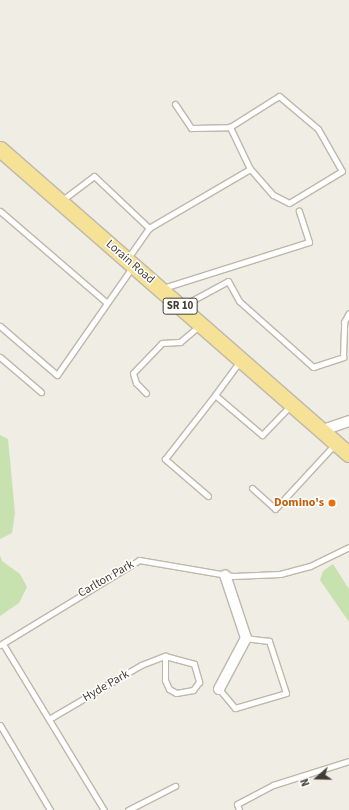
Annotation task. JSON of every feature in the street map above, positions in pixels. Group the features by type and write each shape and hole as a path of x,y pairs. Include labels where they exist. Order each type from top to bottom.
{"main road":[{"name":"Lorain Road","path":"0,149 349,454"}],"street":[{"path":"323,430 349,422"},
{"path":"219,689 246,638 225,575"}],"lane":[{"path":"176,104 191,128 230,127 279,96 318,129 342,171 289,203 273,195 250,169 230,127"},
{"path":"0,326 57,375 107,303 149,228 250,169"},
{"path":"60,201 94,176 149,228"},
{"path":"0,211 107,303"},
{"path":"160,289 308,242 299,211"},
{"path":"181,307 228,281 239,302 312,367 343,357 344,322 349,313"},
{"path":"146,393 136,383 133,373 162,343 180,342 202,324"},
{"path":"0,357 41,392"},
{"path":"208,496 165,459 241,359"},
{"path":"214,395 262,435 293,404"},
{"path":"252,488 274,509 336,442"},
{"name":"Carlton Park","path":"1,644 138,560 225,575 280,574 310,566 349,547"},
{"path":"219,689 235,708 286,693 269,641 246,638"},
{"path":"1,644 49,719 104,810"},
{"path":"165,656 194,664 199,682 194,690 176,693 169,689 164,680 165,656"},
{"name":"Hyde Park","path":"49,719 141,665 165,656"},
{"path":"0,725 50,810"},
{"path":"239,810 237,804 273,785 349,761"},
{"path":"128,810 175,786"}],"green space":[{"path":"0,435 8,439 15,513 12,533 0,539"},
{"path":"0,555 2,561 20,574 27,587 19,603 0,616"},
{"path":"333,564 349,589 349,622 320,580 323,571"}],"place":[{"name":"Domino's","path":"332,503"}]}
